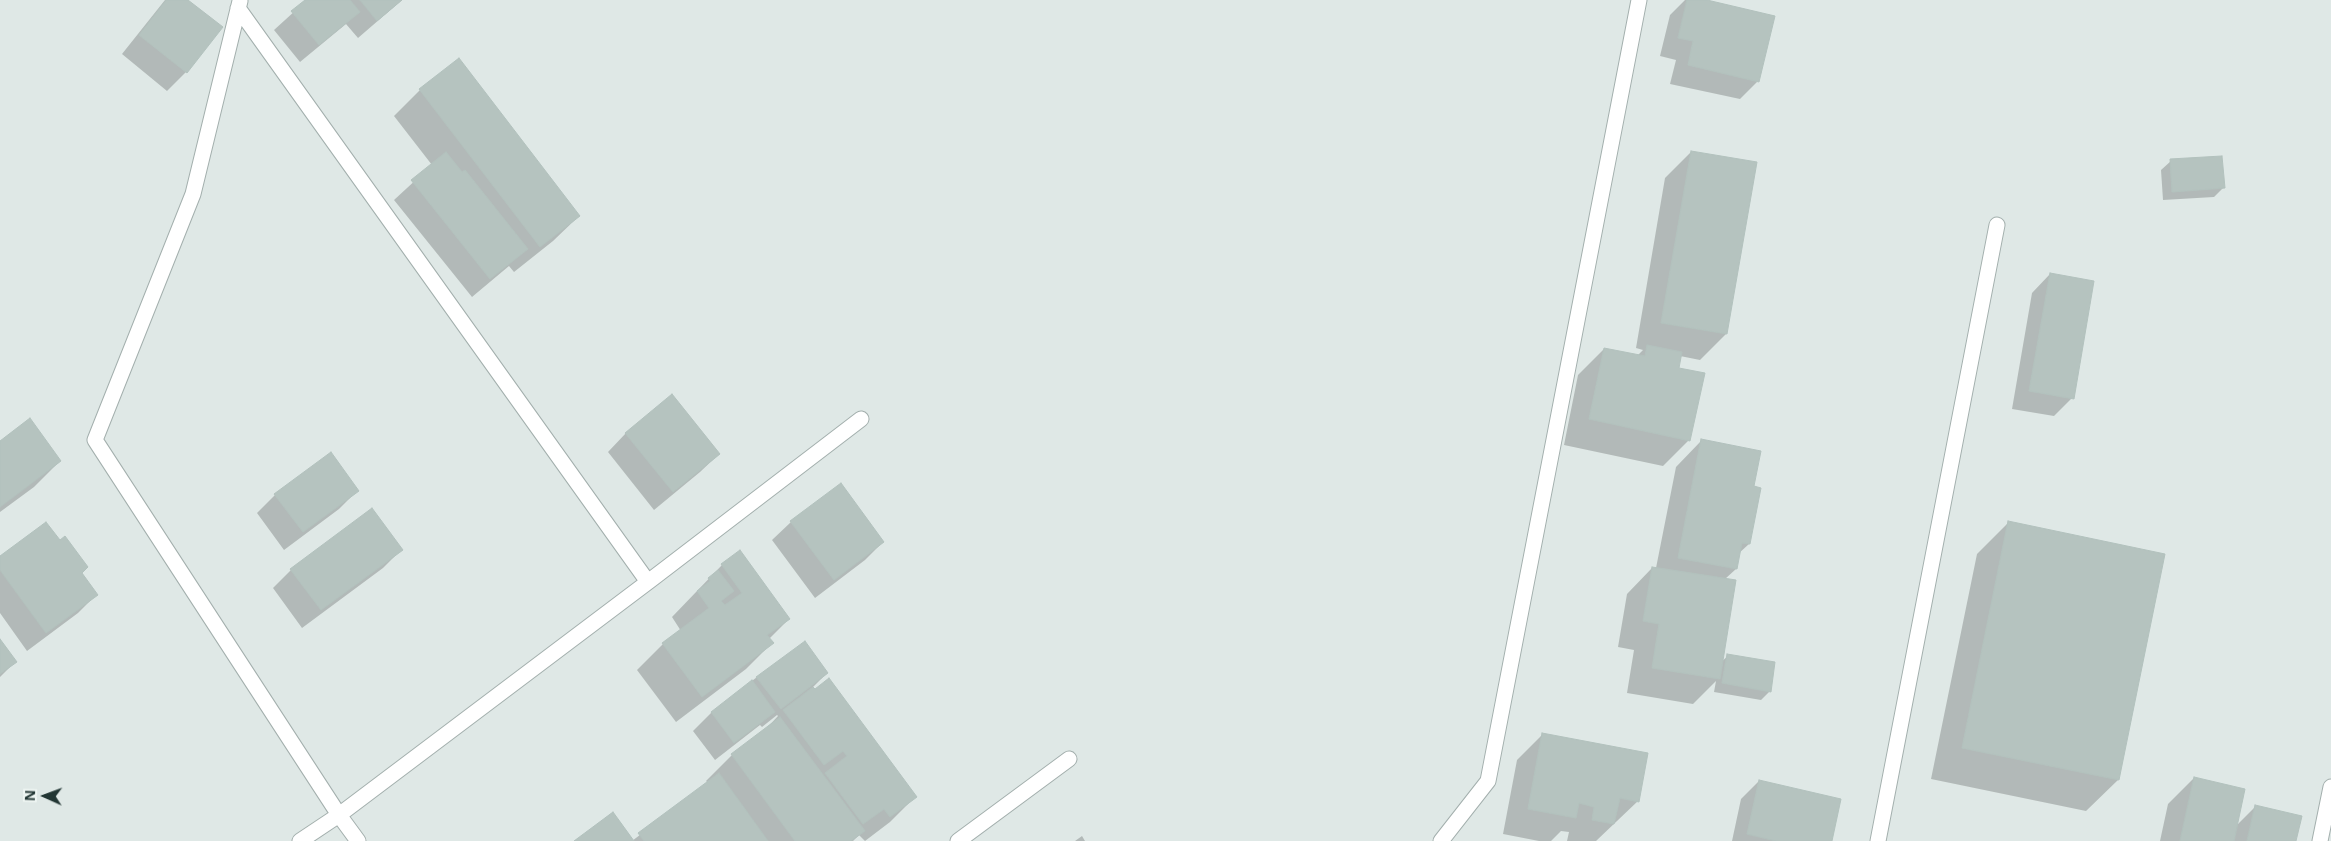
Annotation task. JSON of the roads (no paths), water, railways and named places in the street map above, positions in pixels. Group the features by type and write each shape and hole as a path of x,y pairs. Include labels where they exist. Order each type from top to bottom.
{"street":[{"path":"1441,841 1488,781 1639,0"},
{"path":"239,4 648,582"},
{"path":"239,4 193,194 95,440 339,815 358,841"},
{"path":"1878,841 1997,225"},
{"path":"300,841 339,815 861,419"},
{"path":"958,841 1069,759"},
{"path":"2320,841 2331,787"}]}
